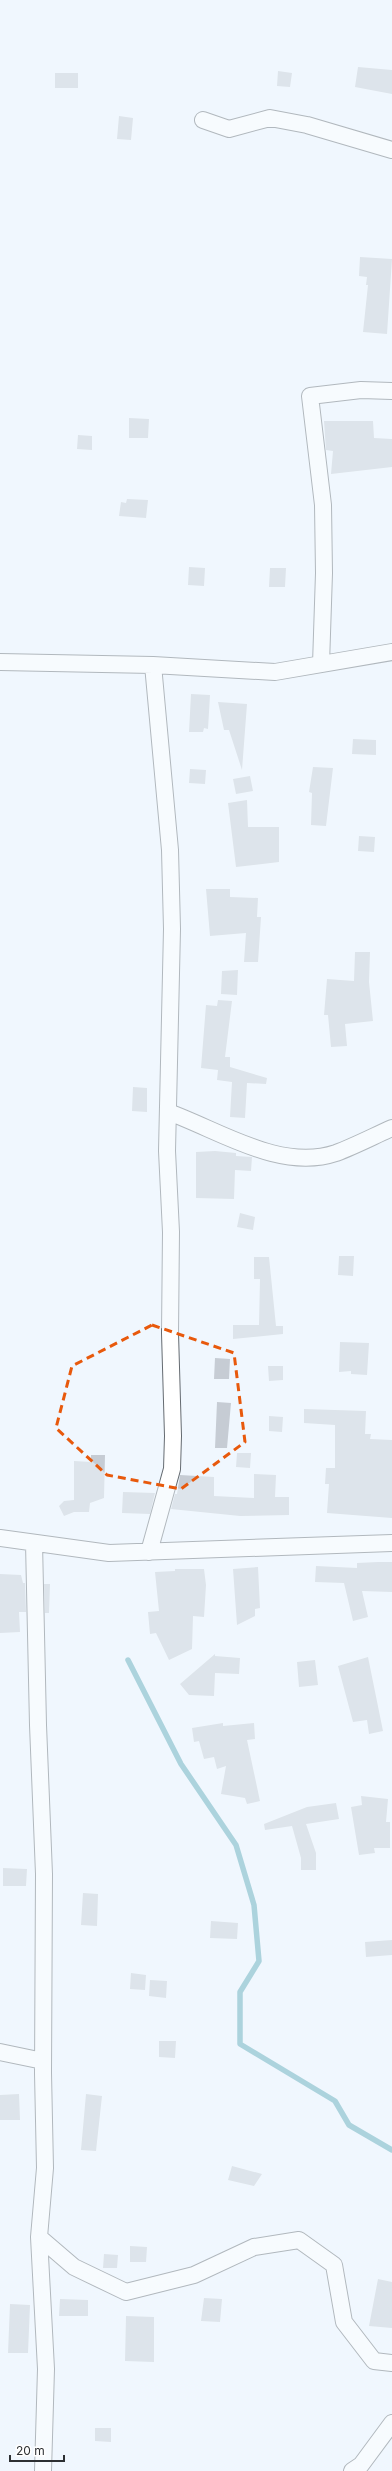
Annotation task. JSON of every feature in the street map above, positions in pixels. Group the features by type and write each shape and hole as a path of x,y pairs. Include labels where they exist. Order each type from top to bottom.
{"street":[{"path":"203,120 229,129 270,118 307,125 392,150"},
{"path":"321,664 324,573 323,505 310,396 361,390 392,391"},
{"path":"0,662 153,665 275,672 392,652"},
{"path":"149,1552 172,1462 168,1112 172,929 170,858 153,665"},
{"path":"168,1112 271,1152 297,1157 313,1157 335,1153 392,1128"},
{"path":"0,1538 109,1553 392,1543"},
{"path":"34,1543 38,1725 44,1874 44,2168 40,2237 46,2369 43,2471"},
{"path":"0,2052 43,2061"},
{"path":"40,2237 74,2267 126,2292 194,2275 254,2247 299,2240 334,2265 344,2322 374,2361 392,2364"},
{"path":"352,2471 361,2465 392,2423"}],"highlighted area":[{"path":"152,1325 234,1353 245,1442 181,1489 107,1475 56,1428 72,1366"}],"building":[{"path":"358,67 392,70 392,94 355,87"},
{"path":"278,71 292,73 290,87 277,86"},
{"path":"55,73 78,73 78,88 55,88"},
{"path":"119,116 133,118 131,140 117,139"},
{"path":"360,257 392,259 387,334 363,332 368,285 366,285 367,277 359,276"},
{"path":"129,418 149,419 148,438 129,438"},
{"path":"324,421 373,421 374,438 392,439 392,467 331,474 333,451 326,450"},
{"path":"78,435 92,436 92,450 77,449"},
{"path":"127,499 148,500 146,518 119,516 121,502 126,503"},
{"path":"189,567 205,568 204,586 188,585"},
{"path":"270,568 286,568 285,587 269,587"},
{"path":"191,694 210,695 208,729 204,728 203,732 189,732"},
{"path":"218,702 247,704 242,770 229,730 224,730"},
{"path":"353,739 376,740 376,755 352,754"},
{"path":"313,767 333,768 326,826 311,825 312,793 309,792"},
{"path":"190,769 206,770 205,784 189,783"},
{"path":"250,776 253,791 236,794 233,779"},
{"path":"247,800 248,827 279,827 279,862 236,867 228,803"},
{"path":"359,836 375,837 374,852 358,851"},
{"path":"206,889 230,889 230,897 258,898 257,917 261,917 258,962 244,962 246,933 210,936"},
{"path":"355,952 370,952 369,982 373,1021 345,1024 347,1046 331,1047 328,1015 324,1015 327,979 354,981"},
{"path":"238,970 237,995 221,994 222,971"},
{"path":"218,1000 232,1001 225,1057 230,1057 230,1067 267,1078 266,1084 247,1083 245,1118 230,1117 232,1082 217,1080 218,1070 201,1068 206,1005 217,1006"},
{"path":"133,1087 147,1088 147,1112 132,1111"},
{"path":"215,1151 236,1153 236,1156 252,1157 251,1171 235,1170 234,1199 196,1198 196,1152"},
{"path":"240,1213 255,1217 253,1230 237,1227"},
{"path":"339,1256 354,1256 353,1276 338,1275"},
{"path":"254,1257 269,1257 276,1326 283,1326 283,1334 233,1339 233,1325 259,1325 260,1279 254,1279"},
{"path":"340,1342 369,1343 367,1375 351,1374 351,1371 339,1372"},
{"path":"215,1358 230,1359 229,1379 214,1379"},
{"path":"268,1366 283,1366 283,1380 269,1381"},
{"path":"217,1402 231,1403 227,1448 215,1448"},
{"path":"304,1409 366,1411 365,1434 371,1434 370,1439 392,1440 392,1518 327,1513 329,1484 325,1484 326,1468 335,1468 335,1425 304,1423"},
{"path":"269,1416 283,1417 282,1432 269,1431"},
{"path":"237,1453 251,1453 250,1468 236,1467"},
{"path":"91,1455 105,1455 104,1498 90,1503 89,1512 74,1512 64,1516 59,1506 64,1501 74,1500 74,1461 91,1462"},
{"path":"254,1474 276,1475 275,1497 289,1497 289,1515 240,1516 171,1509 175,1494 177,1494 180,1475 214,1477 214,1496 254,1498"},
{"path":"123,1492 155,1493 150,1514 122,1513"},
{"path":"392,1562 392,1592 362,1591 368,1617 353,1621 344,1583 315,1582 316,1566 357,1568 357,1563"},
{"path":"258,1567 260,1608 255,1609 255,1616 237,1625 233,1569"},
{"path":"175,1569 204,1569 206,1585 204,1617 193,1616 192,1649 169,1660 156,1633 150,1634 148,1612 159,1611 155,1572 175,1571"},
{"path":"0,1574 21,1575 23,1583 25,1583 26,1612 19,1612 20,1632 0,1633"},
{"path":"44,1584 50,1584 49,1613 45,1613"},
{"path":"215,1654 215,1656 240,1658 239,1674 215,1673 214,1696 189,1695 180,1684"},
{"path":"368,1657 383,1731 369,1734 367,1720 353,1722 338,1666"},
{"path":"315,1660 318,1685 299,1687 297,1662"},
{"path":"223,1723 223,1726 254,1723 255,1739 247,1740 260,1801 247,1804 245,1798 221,1794 226,1766 217,1769 214,1757 204,1759 199,1741 194,1742 192,1728"},
{"path":"361,1796 388,1799 386,1822 390,1822 390,1848 374,1848 375,1853 359,1855 351,1807 362,1805"},
{"path":"336,1803 339,1819 306,1824 316,1853 316,1870 301,1870 301,1858 292,1826 265,1830 264,1824 307,1807"},
{"path":"3,1868 27,1869 26,1886 3,1886"},
{"path":"83,1893 98,1894 97,1926 81,1925"},
{"path":"211,1921 238,1923 237,1939 210,1938"},
{"path":"392,1940 392,1955 366,1957 365,1942"},
{"path":"131,1973 146,1975 145,1990 130,1989"},
{"path":"150,1980 167,1981 166,1998 149,1996"},
{"path":"159,2041 176,2041 175,2058 159,2057"},
{"path":"19,2094 20,2120 0,2120 0,2095"},
{"path":"86,2094 102,2096 96,2151 81,2150"},
{"path":"232,2166 262,2174 254,2186 228,2180"},
{"path":"130,2246 147,2247 146,2262 130,2262"},
{"path":"104,2254 118,2255 117,2268 103,2268"},
{"path":"378,2279 392,2282 392,2328 369,2326"},
{"path":"204,2298 222,2299 220,2322 201,2321"},
{"path":"60,2299 88,2300 88,2316 59,2316"},
{"path":"10,2304 30,2305 28,2353 8,2353"},
{"path":"126,2316 154,2317 154,2362 125,2361"},
{"path":"95,2428 111,2428 111,2442 95,2441"}],"waterway":[{"path":"128,1660 181,1764 236,1845 254,1905 259,1961 240,1992 240,2044 335,2101 349,2125 392,2150"}]}
